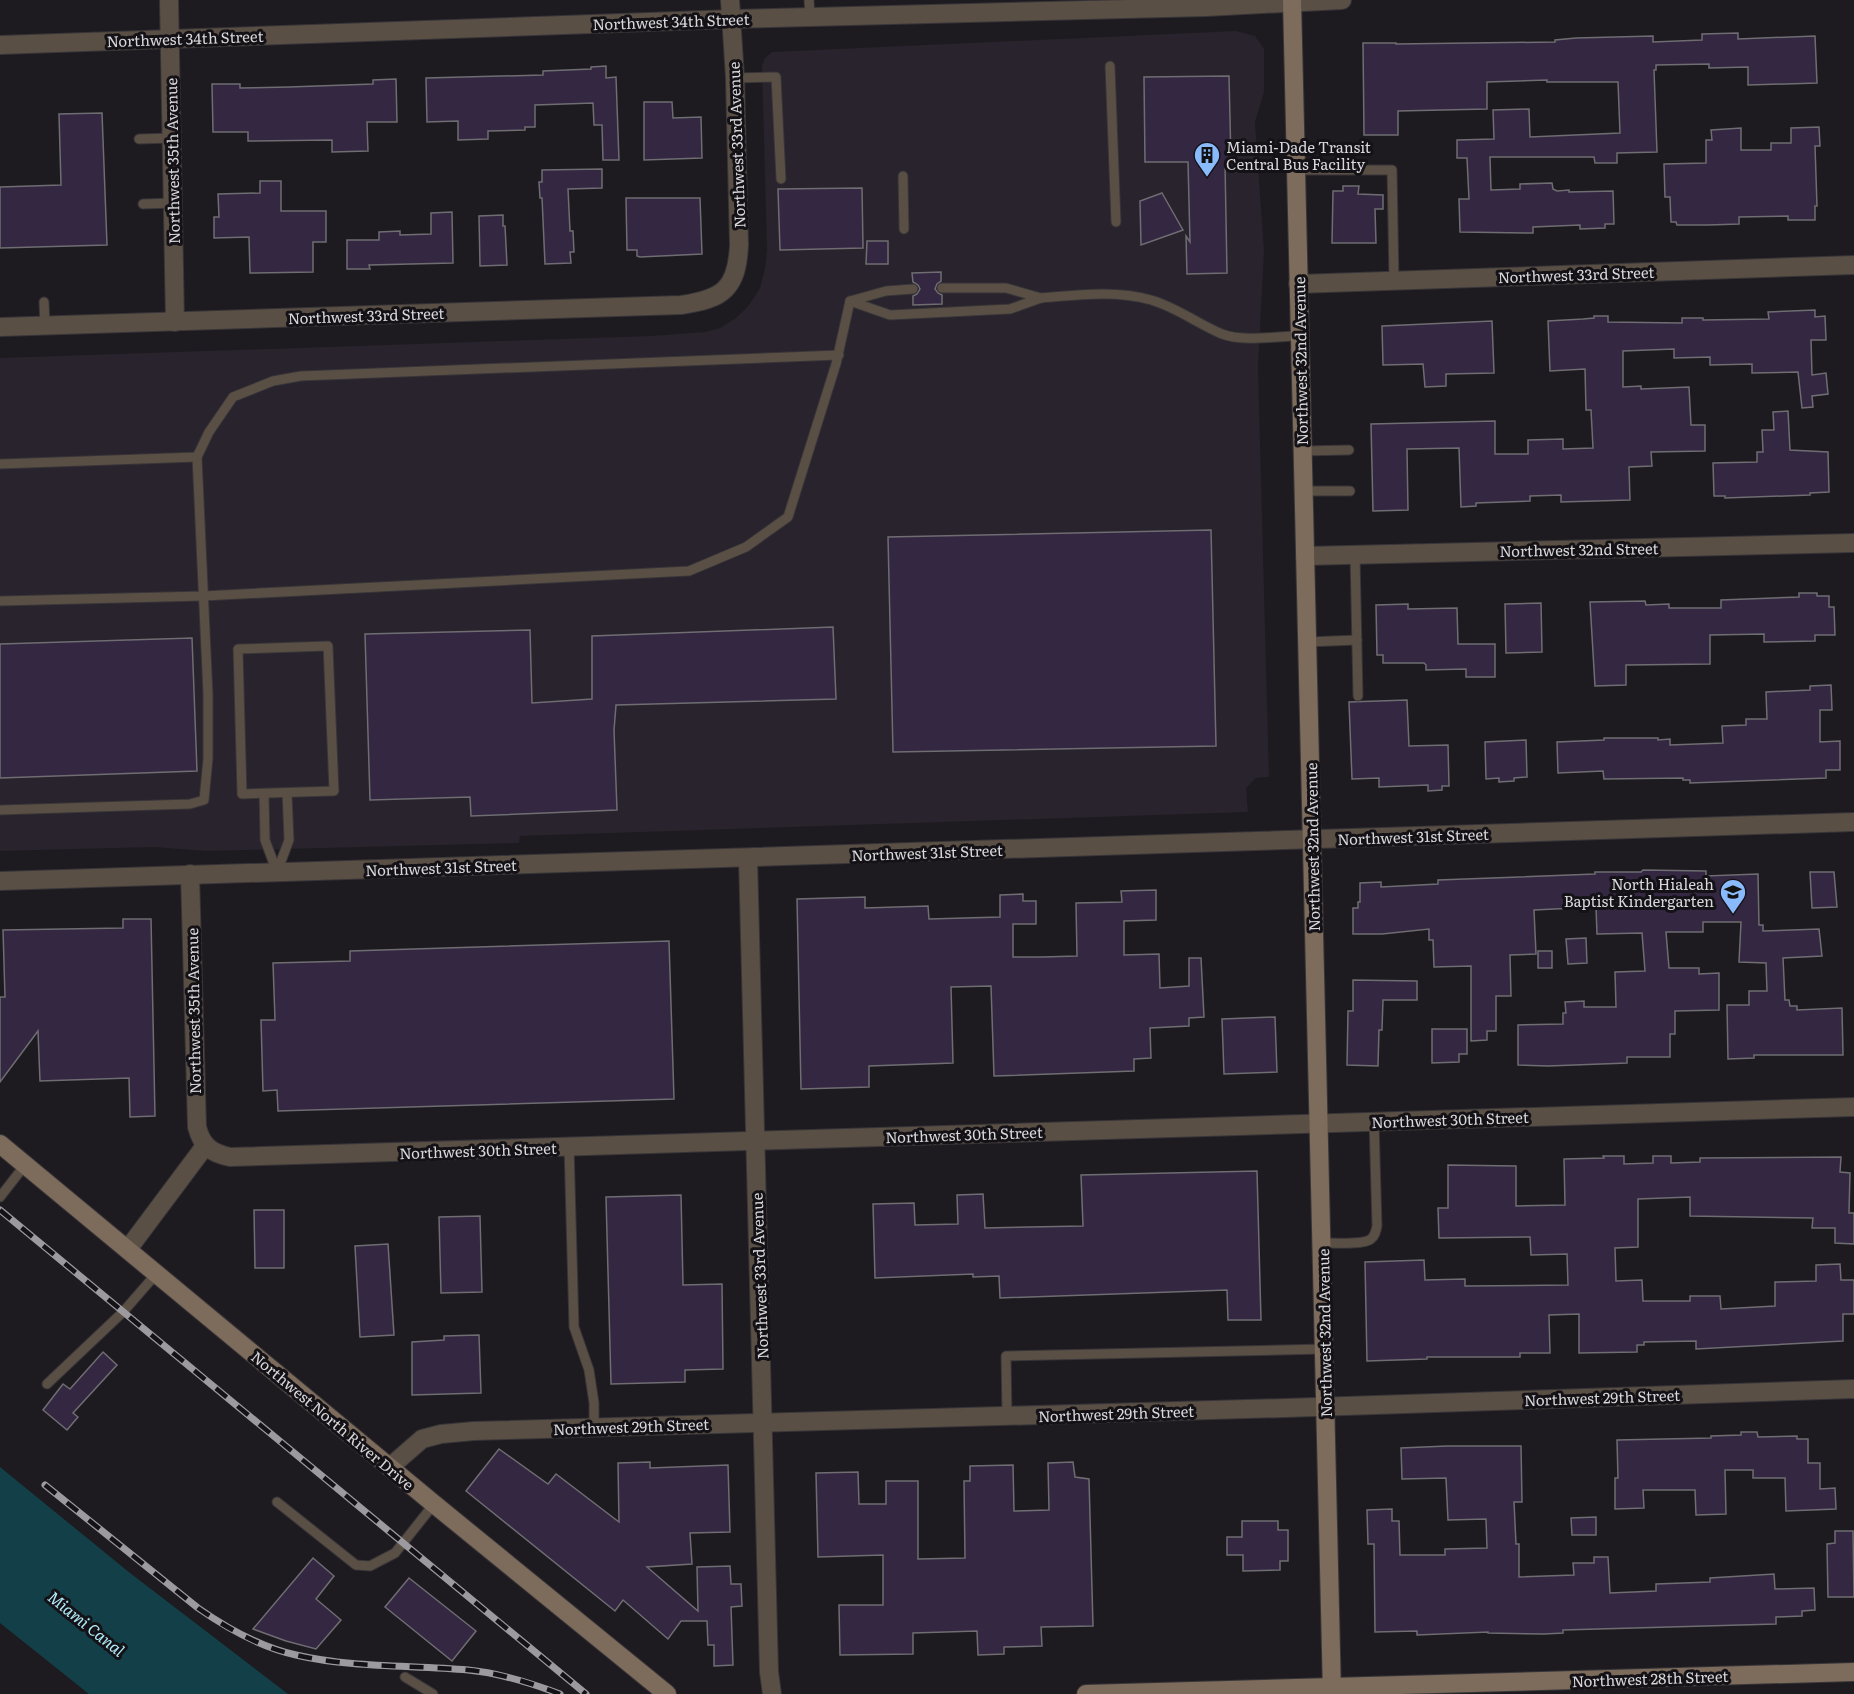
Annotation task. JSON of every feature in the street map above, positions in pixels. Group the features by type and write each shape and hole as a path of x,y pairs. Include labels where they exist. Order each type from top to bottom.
{"main road":[{"name":"Northwest 32nd Avenue","path":"1292,1 1332,1690"},
{"name":"Northwest North River Drive","path":"0,1144 667,1694"},
{"name":"Northwest 28th Street","path":"1086,1694 1332,1690 1854,1672"}],"street":[{"name":"Northwest 35th Avenue","path":"169,0 175,322"},
{"name":"Northwest 33rd Avenue","path":"728,288 737,267 739,245 735,78 730,0"},
{"name":"Northwest 34th Street","path":"0,45 732,19 810,9 1342,0"},
{"name":"Northwest 33rd Street","path":"1298,284 1854,265"},
{"name":"Northwest 33rd Street","path":"0,327 681,305 704,300 728,288"},
{"name":"Northwest 32nd Street","path":"1305,556 1854,543"},
{"name":"Northwest 31st Street","path":"0,881 1854,822"},
{"name":"Northwest 33rd Avenue","path":"748,858 769,1672 772,1694"},
{"name":"Northwest 35th Avenue","path":"190,874 196,1118 200,1139 205,1146"},
{"name":"Northwest 30th Street","path":"205,1146 219,1155 244,1158 1854,1107"},
{"path":"128,1249 205,1146"},
{"name":"Northwest 29th Street","path":"390,1467 422,1439 441,1434 474,1431 1325,1407 1854,1389"}],"lane":[{"path":"1110,66 1116,222"},
{"path":"735,78 776,76 781,179"},
{"path":"139,139 171,138"},
{"path":"1296,170 1392,170 1394,280"},
{"path":"903,176 904,229"},
{"path":"143,204 173,203"},
{"path":"942,288 1006,288 1041,298"},
{"path":"850,301 886,291 913,289"},
{"path":"850,301 890,315 1011,309 1041,298 1120,294 1152,300 1202,322 1222,334 1238,337 1300,336"},
{"path":"0,601 203,596 689,571 746,547 788,517 839,355 850,301"},
{"path":"45,302 45,326"},
{"path":"0,810 190,804 204,800 208,759 208,694 197,457 209,432 234,397 273,381 301,376 839,355"},
{"path":"1302,452 1349,450"},
{"path":"0,464 197,457"},
{"path":"1302,490 1350,491"},
{"path":"1354,555 1358,696"},
{"path":"1307,642 1356,640"},
{"path":"328,646 334,791 287,793 242,794 238,649 328,646"},
{"path":"277,872 289,840 287,793"},
{"path":"264,794 265,840 277,872"},
{"path":"1322,1243 1365,1242 1372,1239 1375,1234 1377,1226 1374,1121"},
{"path":"569,1146 574,1327 590,1370 594,1426"},
{"path":"0,1197 25,1165"},
{"path":"47,1384 123,1312 156,1273"},
{"path":"1007,1416 1006,1356 1324,1349"},
{"path":"277,1502 356,1565 370,1566 395,1552 434,1504"},
{"path":"405,1677 433,1694"}],"shaded area":[{"name":"Miami-Dade Transit Central Bus Facility","path":"1236,31 1255,36 1264,49 1264,92 1255,122 1264,251 1258,367 1269,777 1256,778 1246,788 1248,812 520,836 519,843 206,851 153,847 0,851 0,358 651,336 705,332 720,328 736,318 749,305 760,288 765,269 767,249 762,66 765,58 772,52"}],"water":[{"name":"Miami Canal","path":"0,1467 130,1573 288,1694 89,1694 0,1623"}],"building":[{"path":"1738,33 1738,39 1815,36 1817,83 1748,85 1748,67 1709,68 1709,64 1656,65 1656,70 1654,70 1657,152 1617,153 1617,163 1595,163 1594,157 1490,157 1491,190 1520,189 1520,184 1552,183 1553,189 1557,191 1613,191 1614,224 1605,224 1605,228 1580,229 1580,225 1533,227 1533,233 1460,232 1459,199 1469,199 1467,158 1457,158 1457,140 1494,139 1493,110 1529,109 1530,137 1620,133 1618,82 1547,82 1547,80 1487,82 1487,109 1398,111 1398,135 1364,135 1363,43 1555,42 1555,40 1576,38 1653,36 1653,42 1702,40 1702,34"},
{"path":"606,66 606,78 616,77 619,160 603,160 602,125 594,125 593,103 535,105 535,127 525,127 525,130 488,131 488,139 458,140 458,121 427,122 426,78 543,75 543,71 591,69 591,67"},
{"name":"Miami-Dade Transit Central Bus Facility","path":"1229,76 1231,161 1225,163 1227,273 1187,274 1186,236 1190,242 1188,162 1145,162 1144,77"},
{"path":"396,79 397,122 367,122 368,151 332,152 332,140 248,141 248,132 213,132 212,84 240,84 240,88 289,87 373,84 373,80"},
{"path":"644,102 672,102 673,118 701,117 702,158 644,160"},
{"path":"102,113 107,245 0,248 0,187 61,185 59,114"},
{"path":"1819,127 1820,146 1815,146 1817,206 1815,206 1815,220 1788,220 1788,216 1739,217 1739,224 1677,225 1676,222 1671,222 1670,197 1665,197 1664,164 1706,163 1706,140 1712,140 1711,130 1741,128 1741,150 1771,150 1771,143 1791,143 1791,128"},
{"path":"602,169 602,188 568,189 570,231 573,231 574,252 570,252 571,263 545,264 542,198 540,198 539,182 542,182 542,170"},
{"path":"260,181 281,181 281,211 326,211 326,242 313,242 313,272 250,273 249,237 214,238 214,217 219,217 218,194 260,193"},
{"path":"1343,186 1359,186 1358,194 1383,195 1383,209 1375,209 1376,243 1332,243 1333,191 1343,191"},
{"path":"862,188 863,248 780,250 778,189"},
{"path":"1162,193 1183,230 1141,245 1140,201"},
{"path":"626,198 700,198 702,254 640,257 637,256 637,250 627,250"},
{"path":"452,212 453,263 369,265 370,269 347,269 347,240 379,240 379,232 400,231 400,235 431,234 431,213"},
{"path":"503,215 507,265 480,266 479,216"},
{"path":"867,241 888,241 888,264 866,264"},
{"path":"941,272 941,281 935,289 942,295 942,304 913,305 913,296 920,289 913,282 912,273"},
{"path":"1815,310 1815,317 1825,316 1826,340 1811,340 1812,375 1826,373 1828,394 1812,396 1813,407 1802,408 1798,372 1752,373 1752,364 1710,365 1710,357 1674,358 1674,349 1623,351 1623,387 1641,386 1641,389 1689,387 1691,425 1705,425 1705,451 1651,452 1652,466 1629,467 1630,500 1561,502 1561,495 1530,496 1530,501 1476,503 1476,506 1461,507 1459,448 1407,449 1408,510 1373,511 1371,424 1495,421 1495,454 1528,454 1528,440 1563,439 1563,449 1593,448 1591,410 1586,410 1585,369 1550,371 1548,321 1608,316 1608,322 1682,323 1682,318 1769,319 1768,312"},
{"path":"1492,321 1494,373 1446,374 1446,386 1425,387 1423,364 1383,365 1382,326"},
{"path":"1788,411 1790,450 1828,452 1829,492 1810,493 1810,495 1725,498 1725,496 1714,496 1713,463 1757,462 1757,452 1763,452 1762,430 1774,430 1773,412"},
{"path":"1211,530 1216,746 893,752 888,537"},
{"path":"1799,593 1829,596 1829,607 1834,607 1835,635 1815,635 1815,641 1764,642 1764,634 1710,635 1710,664 1626,665 1626,685 1595,686 1590,602 1645,601 1646,605 1669,604 1669,608 1721,608 1721,600 1799,597"},
{"path":"1541,603 1542,652 1506,653 1505,604"},
{"path":"1408,604 1408,609 1457,608 1458,644 1495,644 1495,677 1466,677 1466,669 1426,670 1424,663 1383,663 1383,655 1377,655 1376,605"},
{"path":"833,627 836,699 616,705 614,730 617,810 471,816 470,797 370,800 365,634 530,630 532,703 592,699 592,636"},
{"path":"192,638 197,771 0,778 0,644"},
{"path":"1831,685 1832,710 1820,710 1820,742 1840,741 1840,770 1826,770 1826,778 1690,783 1690,780 1683,780 1683,778 1604,779 1603,771 1558,773 1557,742 1604,740 1604,738 1658,738 1658,740 1670,739 1670,745 1723,743 1722,726 1746,725 1746,719 1767,719 1766,692 1810,690 1810,686"},
{"path":"1407,700 1409,746 1448,745 1449,786 1442,786 1442,790 1428,791 1428,785 1379,787 1379,778 1352,779 1349,702"},
{"path":"1526,740 1527,777 1499,782 1499,778 1486,779 1485,742"},
{"path":"1643,870 1706,871 1706,876 1758,874 1759,925 1763,925 1763,931 1819,929 1822,956 1783,958 1785,1000 1789,1000 1790,1006 1797,1006 1797,1010 1842,1008 1843,1055 1754,1055 1754,1058 1728,1059 1727,1005 1749,1005 1749,991 1767,991 1766,963 1739,962 1741,922 1703,922 1703,932 1666,932 1669,968 1699,968 1699,974 1719,973 1719,1010 1675,1011 1675,1034 1670,1034 1670,1057 1627,1057 1627,1063 1548,1066 1518,1065 1518,1025 1563,1024 1563,1013 1566,1013 1565,1002 1584,1001 1584,1007 1616,1007 1615,972 1645,971 1642,933 1597,934 1596,907 1534,910 1536,954 1510,955 1511,996 1496,996 1496,1031 1487,1031 1487,1040 1471,1041 1471,966 1434,967 1433,940 1429,940 1429,929 1382,934 1353,934 1353,908 1358,908 1358,902 1360,902 1360,883 1381,882 1381,887 1438,884 1438,880 1595,874 1595,872 1641,872"},
{"path":"1810,872 1834,872 1837,907 1812,908"},
{"path":"1156,890 1156,920 1124,921 1124,955 1159,954 1160,988 1189,986 1189,958 1201,958 1204,1017 1189,1018 1189,1026 1150,1028 1151,1058 1134,1059 1134,1071 994,1076 991,986 951,987 953,1063 869,1066 869,1087 801,1089 797,899 865,897 865,908 928,906 929,919 1000,917 1000,895 1023,894 1023,901 1036,901 1036,924 1013,924 1013,957 1042,957 1077,956 1076,903 1122,902 1121,891"},
{"path":"123,919 151,919 155,1116 130,1117 129,1078 40,1081 38,1031 0,1082 0,997 5,997 3,930 123,928"},
{"path":"1586,938 1587,963 1568,964 1566,939"},
{"path":"669,941 674,1099 278,1111 277,1090 263,1091 261,1020 275,1020 273,963 350,961 350,951"},
{"path":"1538,951 1552,951 1552,968 1538,968"},
{"path":"1353,980 1417,981 1417,1000 1383,1000 1378,1066 1347,1065 1348,1011 1353,1011"},
{"path":"1275,1017 1277,1072 1224,1074 1222,1019"},
{"path":"1432,1029 1467,1029 1467,1054 1459,1054 1459,1062 1432,1063"},
{"path":"1603,1156 1624,1156 1624,1164 1653,1163 1653,1156 1671,1156 1671,1163 1700,1162 1700,1158 1841,1157 1840,1172 1850,1173 1849,1213 1854,1213 1854,1244 1835,1243 1835,1228 1812,1228 1813,1218 1690,1216 1690,1197 1638,1199 1638,1247 1615,1248 1616,1281 1642,1280 1643,1301 1690,1301 1690,1296 1720,1296 1721,1309 1775,1306 1775,1282 1816,1281 1816,1265 1840,1264 1841,1280 1854,1280 1854,1314 1843,1314 1843,1341 1696,1349 1696,1341 1644,1342 1644,1345 1637,1345 1637,1352 1579,1353 1579,1314 1549,1315 1550,1353 1520,1353 1520,1357 1427,1357 1427,1359 1367,1361 1365,1262 1424,1260 1425,1280 1465,1279 1465,1286 1568,1285 1567,1254 1531,1255 1530,1237 1439,1238 1438,1208 1448,1208 1448,1165 1516,1166 1516,1206 1565,1205 1564,1159 1604,1158"},
{"path":"1257,1171 1261,1320 1228,1320 1227,1290 1000,1298 999,1276 973,1277 973,1274 875,1278 873,1204 914,1203 915,1225 958,1224 957,1195 983,1194 985,1228 1083,1226 1081,1175"},
{"path":"681,1195 683,1285 722,1284 723,1369 685,1370 685,1382 611,1384 606,1197"},
{"path":"254,1210 284,1210 284,1268 255,1268"},
{"path":"480,1216 482,1292 441,1293 439,1217"},
{"path":"388,1244 394,1335 360,1337 355,1246"},
{"path":"479,1335 481,1393 412,1395 412,1342 444,1340 444,1336"},
{"path":"103,1352 117,1365 73,1413 78,1417 67,1430 43,1410 63,1384 70,1389"},
{"path":"1741,1432 1757,1432 1758,1437 1797,1436 1797,1439 1808,1439 1808,1463 1820,1463 1820,1489 1835,1488 1836,1509 1786,1511 1785,1478 1753,1478 1753,1470 1725,1470 1726,1514 1696,1515 1695,1490 1643,1490 1644,1508 1615,1509 1615,1478 1618,1478 1617,1440 1711,1438 1711,1436 1741,1435"},
{"path":"1521,1446 1522,1502 1514,1502 1516,1544 1519,1544 1519,1577 1574,1575 1573,1563 1594,1563 1594,1557 1608,1557 1610,1593 1656,1591 1656,1584 1710,1582 1710,1578 1774,1574 1775,1589 1814,1588 1815,1610 1802,1611 1802,1616 1776,1617 1776,1624 1563,1630 1563,1633 1544,1634 1488,1632 1417,1635 1417,1631 1375,1632 1374,1544 1368,1544 1367,1510 1392,1509 1392,1521 1399,1521 1400,1555 1445,1555 1445,1549 1487,1548 1486,1519 1448,1520 1446,1478 1402,1479 1401,1448"},
{"path":"499,1449 548,1484 556,1474 619,1522 618,1463 650,1462 650,1468 728,1465 730,1532 690,1533 692,1564 647,1567 698,1611 697,1567 730,1566 731,1584 741,1584 742,1606 731,1607 733,1665 714,1666 714,1645 708,1645 707,1621 681,1621 668,1639 623,1600 615,1611 466,1491"},
{"path":"1073,1462 1075,1477 1089,1479 1093,1626 1041,1627 1042,1646 1004,1647 1004,1654 978,1655 977,1631 913,1633 913,1654 840,1655 839,1605 883,1605 883,1555 818,1557 816,1473 858,1472 859,1504 886,1504 886,1481 918,1481 918,1559 965,1558 964,1481 970,1481 970,1466 1013,1465 1014,1511 1049,1510 1048,1463"},
{"path":"1596,1517 1596,1535 1572,1535 1571,1518"},
{"path":"1242,1521 1278,1521 1278,1530 1288,1530 1288,1561 1280,1561 1280,1570 1243,1571 1243,1555 1227,1555 1227,1537 1242,1537"},
{"path":"1835,1531 1853,1531 1854,1597 1828,1597 1827,1544 1835,1543"},
{"path":"313,1558 334,1576 316,1599 341,1620 316,1649 253,1629"},
{"path":"409,1578 476,1631 452,1661 385,1607"}],"railway":[{"path":"0,1210 586,1694"},
{"path":"45,1485 198,1608 257,1642 283,1652 338,1662 492,1673 560,1694"}],"place":[{"name":"Miami-Dade Transit Central Bus Facility","path":"1207,178"},
{"name":"North Hialeah Baptist Kindergarten","path":"1733,915"}]}
